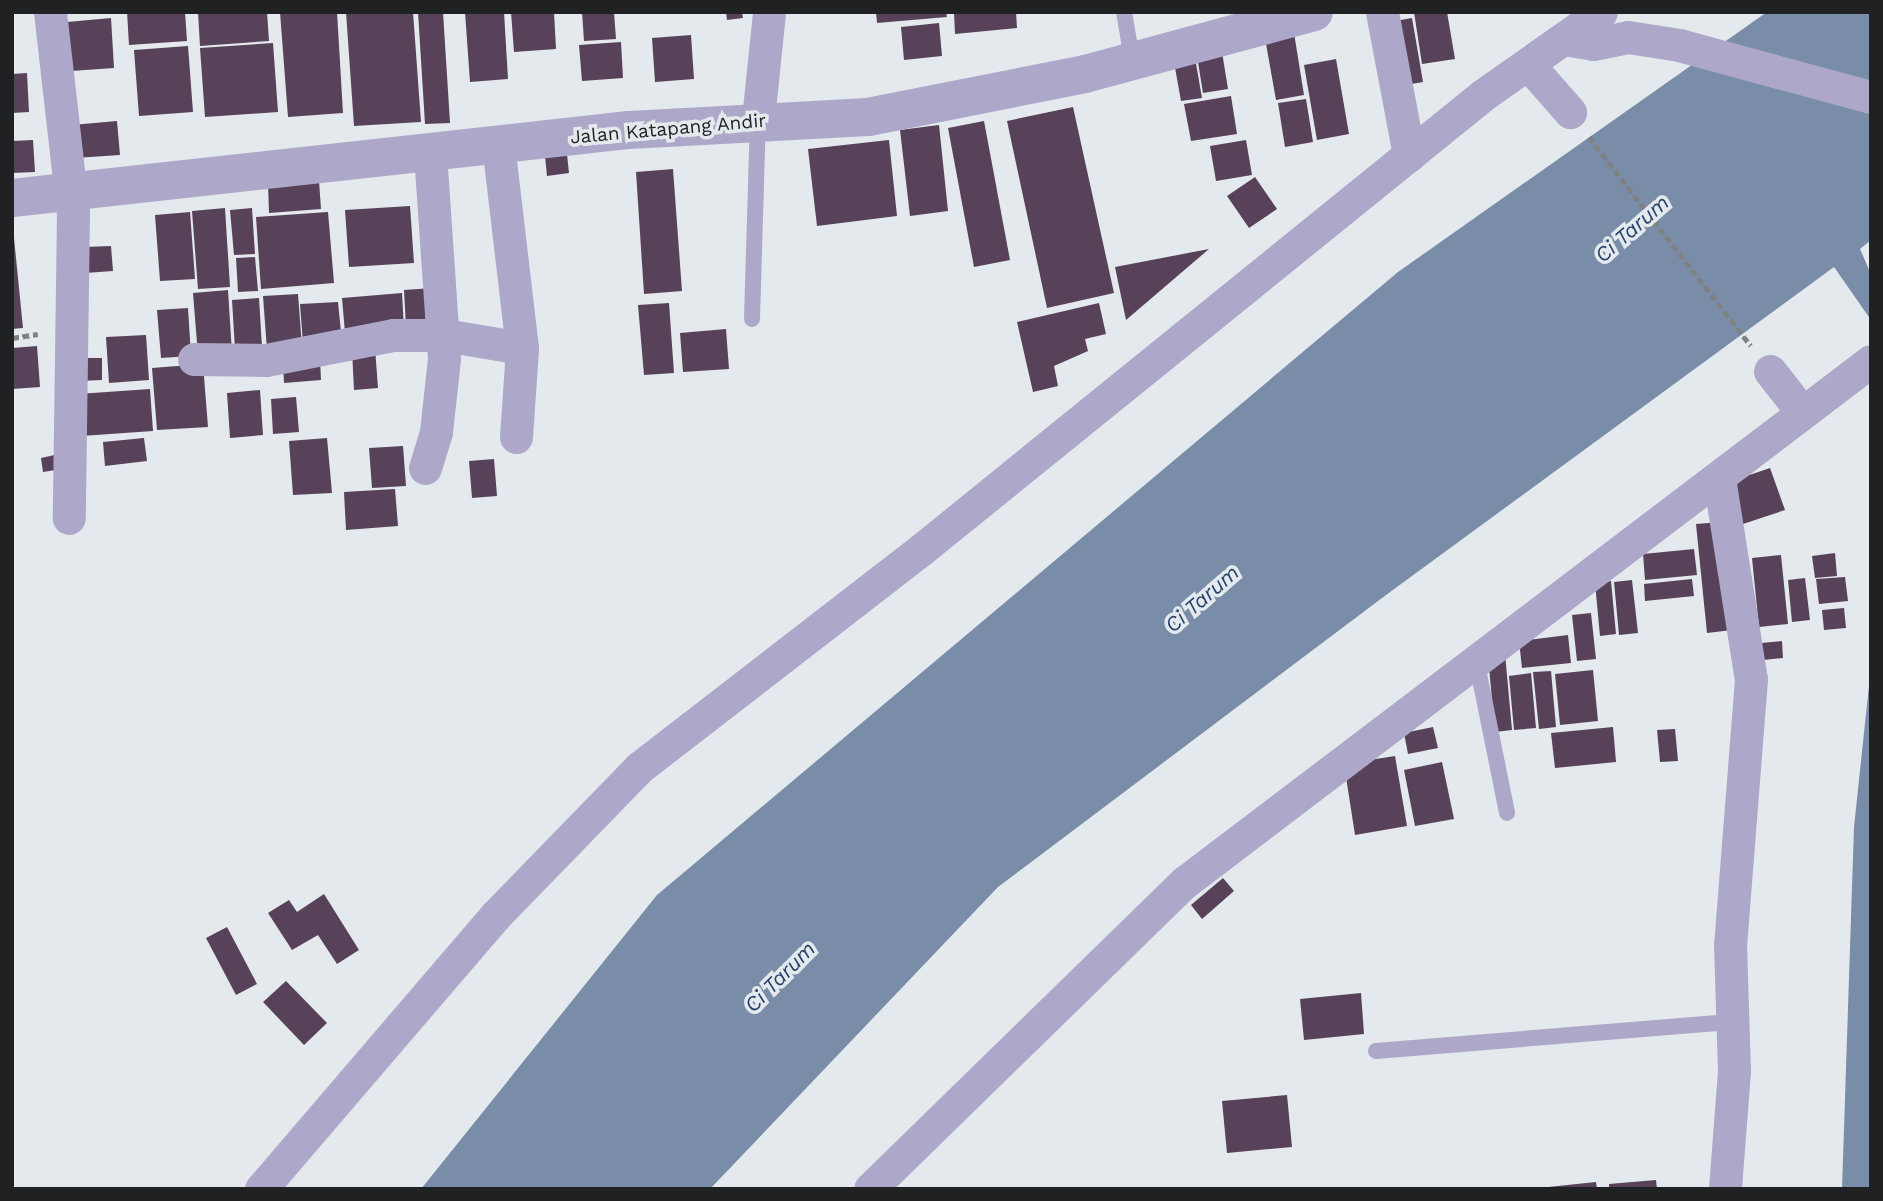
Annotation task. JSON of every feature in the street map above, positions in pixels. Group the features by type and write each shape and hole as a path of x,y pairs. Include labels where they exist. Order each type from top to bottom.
{"street":[{"path":"50,12 71,192 69,518"},
{"path":"766,120 769,12"},
{"name":"Jalan Katapang Andir","path":"12,198 430,155 498,145 766,120 868,117 993,95 1314,12"},
{"path":"1382,12 1409,155"},
{"path":"261,1189 496,915 640,767 865,590 922,549 1409,155 1601,12"},
{"path":"1563,39 1593,44 1633,25 1679,45 1871,97"},
{"path":"1528,64 1570,113"},
{"path":"498,145 522,348 516,437"},
{"path":"425,468 436,432 444,335 430,155"},
{"path":"194,359 266,360 393,335 444,335 522,348"},
{"path":"870,1189 1185,882 1475,657 1719,478 1871,361"},
{"path":"1770,371 1802,412"},
{"path":"1719,478 1751,679 1730,944 1730,1022 1734,1071 1725,1189"}],"lane":[{"path":"1124,12 1132,59"},
{"path":"752,319 766,120"},
{"path":"1475,657 1507,813"},
{"path":"1376,1051 1730,1022"}],"path":[{"path":"1570,113 1770,371"}],"water":[{"name":"Ci Tarum","path":"1767,12 1871,12 1871,240 1860,249 1871,274 1871,320 1834,267 1386,595 998,887 710,1189 421,1189 657,895 1398,272"},
{"path":"1871,667 1871,1189 1842,1189 1854,827"}],"building":[{"path":"127,12 185,12 187,41 129,45"},
{"path":"198,12 267,12 269,41 200,46"},
{"path":"280,12 337,12 343,113 288,117"},
{"path":"346,12 413,12 421,122 354,126"},
{"path":"418,12 443,12 450,123 425,124"},
{"path":"465,12 504,12 508,79 470,82"},
{"path":"511,12 554,12 556,49 514,52"},
{"path":"582,12 614,12 616,39 584,41"},
{"path":"726,12 742,12 743,18 727,20"},
{"path":"876,12 946,12 947,17 877,23"},
{"path":"954,12 1016,12 1017,28 955,34"},
{"path":"1414,12 1447,12 1455,59 1422,64"},
{"path":"111,18 114,68 71,71 67,22"},
{"path":"1412,18 1423,82 1400,86 1389,22"},
{"path":"939,23 942,56 904,60 901,27"},
{"path":"1294,33 1304,95 1276,100 1265,38"},
{"path":"691,35 694,79 655,82 652,38"},
{"path":"621,42 623,78 582,81 579,45"},
{"path":"273,43 278,112 205,117 200,48"},
{"path":"188,46 193,112 139,116 134,50"},
{"path":"1222,52 1228,89 1203,93 1197,56"},
{"path":"1195,58 1202,98 1181,101 1174,62"},
{"path":"1336,59 1349,134 1317,140 1304,65"},
{"path":"27,73 29,112 12,113 12,74"},
{"path":"1231,96 1237,134 1191,141 1184,104"},
{"path":"1306,99 1313,142 1285,147 1278,103"},
{"path":"1073,107 1114,293 1047,308 1007,121"},
{"path":"117,121 120,155 75,158 72,125"},
{"path":"984,121 1010,260 974,267 948,128"},
{"path":"939,125 948,211 910,216 900,130"},
{"path":"33,140 35,172 12,173 12,141"},
{"path":"889,140 897,216 817,226 808,149"},
{"path":"1246,140 1252,175 1216,181 1210,146"},
{"path":"567,154 569,173 547,176 545,156"},
{"path":"673,169 682,291 644,294 636,172"},
{"path":"1255,177 1277,209 1249,228 1227,196"},
{"path":"319,181 321,209 269,213 268,184"},
{"path":"410,206 414,263 349,267 345,210"},
{"path":"225,208 230,287 198,289 192,211"},
{"path":"252,208 255,254 234,255 230,210"},
{"path":"190,212 195,279 160,281 155,215"},
{"path":"328,212 334,283 261,289 256,217"},
{"path":"12,218 23,328 12,329"},
{"path":"111,246 113,271 85,273 84,247"},
{"path":"1209,249 1126,320 1115,267"},
{"path":"255,257 258,291 238,292 236,258"},
{"path":"432,288 435,325 406,327 404,290"},
{"path":"228,290 232,353 198,355 193,293"},
{"path":"402,293 404,329 345,333 342,298"},
{"path":"298,294 302,347 267,350 263,296"},
{"path":"259,298 262,347 235,349 232,300"},
{"path":"338,302 342,342 303,344 300,304"},
{"path":"669,303 674,373 644,375 638,305"},
{"path":"1099,303 1106,334 1085,339 1088,351 1054,366 1058,386 1033,392 1017,322"},
{"path":"188,308 191,356 161,358 157,310"},
{"path":"726,329 729,369 683,372 680,333"},
{"path":"146,335 149,380 109,383 106,337"},
{"path":"37,346 40,387 12,389 12,348"},
{"path":"375,348 378,388 354,390 352,350"},
{"path":"78,358 102,358 102,380 79,381"},
{"path":"320,359 321,380 284,383 283,361"},
{"path":"203,364 208,427 157,430 152,368"},
{"path":"150,389 153,431 81,436 78,394"},
{"path":"260,390 263,435 230,438 227,393"},
{"path":"296,397 299,432 273,434 271,399"},
{"path":"144,438 147,461 105,466 103,442"},
{"path":"327,438 332,493 293,495 289,441"},
{"path":"403,446 406,486 372,488 369,448"},
{"path":"59,454 62,469 43,472 41,458"},
{"path":"494,459 497,496 472,498 469,461"},
{"path":"1770,468 1785,510 1743,524 1729,482"},
{"path":"395,489 398,526 346,530 344,492"},
{"path":"1721,522 1732,630 1707,633 1696,524"},
{"path":"1694,549 1697,575 1645,580 1643,554"},
{"path":"1835,553 1837,576 1815,578 1812,556"},
{"path":"1781,555 1788,624 1759,627 1752,558"},
{"path":"1845,577 1848,601 1819,604 1816,579"},
{"path":"1805,578 1810,620 1792,622 1788,580"},
{"path":"1692,579 1694,596 1645,601 1644,584"},
{"path":"1632,580 1638,633 1619,635 1614,582"},
{"path":"1611,581 1616,634 1600,636 1595,583"},
{"path":"1844,608 1846,628 1824,630 1822,610"},
{"path":"1591,613 1596,659 1577,661 1572,615"},
{"path":"1568,635 1571,663 1522,668 1519,641"},
{"path":"1782,641 1783,658 1763,660 1761,643"},
{"path":"1505,654 1512,730 1495,732 1488,656"},
{"path":"1593,670 1598,721 1560,725 1555,674"},
{"path":"1551,671 1556,727 1539,729 1533,672"},
{"path":"1531,673 1536,728 1514,730 1509,676"},
{"path":"1433,727 1438,748 1408,754 1404,733"},
{"path":"1613,727 1616,762 1555,768 1551,733"},
{"path":"1675,729 1678,761 1660,762 1657,730"},
{"path":"1395,756 1407,826 1355,835 1344,764"},
{"path":"1442,762 1454,819 1415,826 1404,770"},
{"path":"1223,878 1234,891 1202,919 1191,905"},
{"path":"324,894 359,950 337,964 318,935 292,950 268,913 289,900 297,912"},
{"path":"227,927 257,984 236,995 206,938"},
{"path":"286,981 327,1023 304,1045 263,1002"},
{"path":"1361,993 1364,1034 1304,1040 1300,999"},
{"path":"1287,1095 1292,1147 1227,1153 1222,1101"},
{"path":"1656,1180 1657,1189 1609,1189 1609,1184"},
{"path":"1596,1182 1597,1189 1548,1189 1548,1187"}]}
